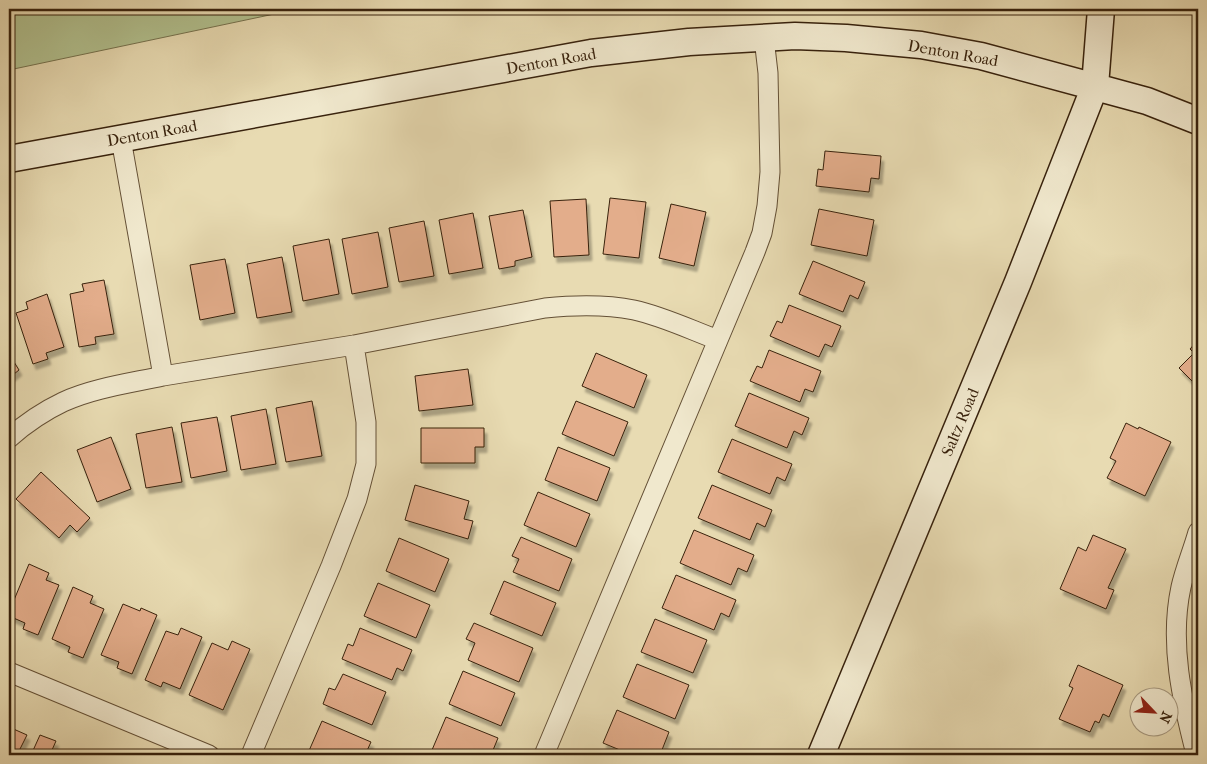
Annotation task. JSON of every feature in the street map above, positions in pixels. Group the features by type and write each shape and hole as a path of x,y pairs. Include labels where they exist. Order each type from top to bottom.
{"street":[{"name":"Saltz Road","path":"821,755 1018,282 1095,86 1101,9"},
{"name":"Denton Road","path":"9,160 581,55 689,42 795,36 846,38 921,45 981,56 1147,101 1198,121"},
{"path":"544,755 759,239 767,206 770,163 768,73 764,38"},
{"path":"121,139 163,376"},
{"path":"9,438 38,416 63,402 86,394 163,376 354,345 545,308 577,305 607,306 635,310 718,340"},
{"path":"251,755 331,566 357,499 366,464 366,422 354,345"},
{"path":"1196,754 1178,674 1176,634 1181,588 1198,532"},
{"path":"9,672 209,755"}],"green space":[{"path":"9,9 298,9 9,70"}],"building":[{"path":"825,151 881,156 879,179 871,178 869,192 816,186 818,169 823,170"},
{"path":"610,198 646,202 639,258 603,254"},
{"path":"586,199 589,255 554,257 550,201"},
{"path":"671,204 706,212 694,266 659,258"},
{"path":"819,209 874,220 867,256 811,245"},
{"path":"523,210 532,257 515,261 515,266 499,269 489,216"},
{"path":"473,213 483,268 449,274 439,220"},
{"path":"424,221 434,276 399,282 389,228"},
{"path":"378,232 388,287 352,294 342,239"},
{"path":"329,239 339,294 303,301 293,246"},
{"path":"282,257 292,312 257,318 247,264"},
{"path":"225,259 235,313 200,320 190,265"},
{"path":"813,261 865,282 858,299 850,295 843,312 799,294"},
{"path":"104,280 114,334 95,337 96,344 79,347 70,294 84,291 82,284"},
{"path":"47,294 64,347 46,353 48,359 33,364 16,313 28,309 26,302"},
{"path":"789,305 841,326 832,347 825,344 819,357 770,336 777,321 782,323"},
{"path":"1198,324 1198,336 1192,330"},
{"path":"1198,340 1198,387 1179,368 1194,353 1190,349"},
{"path":"769,350 821,371 813,392 805,389 800,402 750,381 757,366 762,368"},
{"path":"596,353 647,375 634,408 582,386"},
{"path":"9,354 19,370 9,378"},
{"path":"468,369 473,405 419,411 415,376"},
{"path":"749,393 809,418 802,435 794,431 787,448 735,426"},
{"path":"312,401 322,456 286,462 276,408"},
{"path":"576,401 628,422 614,456 562,434"},
{"path":"266,409 276,464 241,470 231,416"},
{"path":"217,417 227,471 191,478 181,423"},
{"path":"1126,423 1171,442 1145,496 1107,478 1116,461 1110,458"},
{"path":"172,427 182,482 146,488 136,434"},
{"path":"421,428 484,428 484,447 475,447 475,463 421,463"},
{"path":"111,437 131,489 97,502 77,450"},
{"path":"732,439 792,464 785,481 777,477 770,494 718,472"},
{"path":"558,447 610,468 597,501 545,480"},
{"path":"41,472 90,518 77,532 70,525 59,538 16,499"},
{"path":"415,485 469,501 464,519 473,521 468,539 405,520"},
{"path":"712,485 772,510 765,527 757,523 750,540 698,518"},
{"path":"538,492 590,514 576,547 524,525"},
{"path":"694,530 754,555 747,572 738,568 731,585 680,563"},
{"path":"1093,535 1126,549 1108,588 1114,590 1106,609 1060,589 1078,547 1086,551"},
{"path":"521,537 572,559 559,591 513,572 519,559 512,556"},
{"path":"399,538 449,559 435,592 386,571"},
{"path":"29,564 49,573 46,580 59,585 38,635 23,629 25,623 9,616"},
{"path":"676,575 736,600 729,617 721,613 714,630 662,608"},
{"path":"504,581 556,603 542,636 490,614"},
{"path":"378,583 430,605 416,638 364,616"},
{"path":"73,587 93,596 90,603 104,609 83,658 68,652 70,647 52,639"},
{"path":"123,604 140,611 141,608 157,615 132,674 117,668 119,662 101,655"},
{"path":"655,619 707,640 693,673 641,652"},
{"path":"474,623 533,648 519,682 468,660 475,643 466,639"},
{"path":"181,628 202,637 180,689 163,682 161,687 145,680 166,631 178,635"},
{"path":"360,628 412,650 403,671 397,668 392,680 342,659 348,644 353,646"},
{"path":"232,641 250,649 223,710 189,695 212,643 228,650"},
{"path":"637,664 689,685 675,719 623,697"},
{"path":"1078,665 1123,685 1109,717 1103,714 1099,723 1095,721 1090,732 1059,719 1073,688 1069,686"},
{"path":"463,671 515,693 501,726 449,704"},
{"path":"343,674 386,692 372,725 323,704 329,688 335,690"},
{"path":"617,710 669,732 660,755 632,755 603,743"},
{"path":"446,717 498,738 491,755 445,755 432,750"},
{"path":"322,721 371,742 365,755 312,755 308,753"},
{"path":"9,727 27,735 17,755 9,755"},
{"path":"40,735 56,741 52,750 64,755 31,755"}]}
